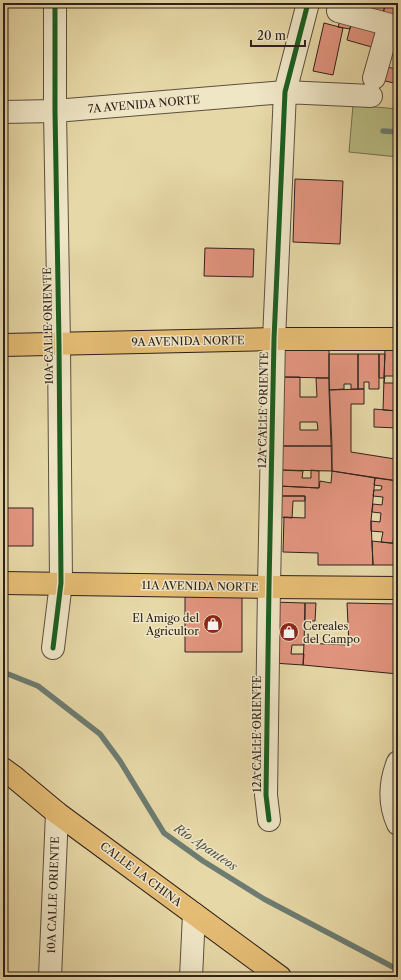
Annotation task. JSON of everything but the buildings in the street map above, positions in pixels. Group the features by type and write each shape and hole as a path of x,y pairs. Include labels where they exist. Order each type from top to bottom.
{"main road":[{"name":"9A AVENIDA NORTE","path":"3,345 274,339 398,339"},
{"name":"11A AVENIDA NORTE","path":"3,583 398,588"},
{"name":"CALLE LA CHINA","path":"3,770 14,777 57,813 280,977"}],"street":[{"name":"10A CALLE ORIENTE","path":"53,648 61,583 55,3"},
{"name":"12A CALLE ORIENTE","path":"269,820 266,795 274,339 285,92 308,3"},
{"path":"338,10 393,26"},
{"name":"7A AVENIDA NORTE","path":"3,112 55,111 285,92 373,87 393,26"},
{"path":"398,762 393,775 391,800 398,824"},
{"name":"10A CALLE ORIENTE","path":"50,977 57,813"},
{"path":"191,977 194,914"}],"green space":[{"path":"353,105 398,109 398,157 349,152"}],"waterway":[{"path":"383,131 398,132"},
{"name":"Río Apanteos","path":"3,672 38,686 100,734 120,761 164,833 203,861 264,899 393,967 398,968"}],"cycle path":[{"path":"53,648 61,583 55,3"},
{"path":"269,820 266,795 274,339 285,92 308,3"}],"place":[{"name":"El Amigo del Agricultor","path":"213,624"},
{"name":"Cereales del Campo","path":"289,632"}]}
